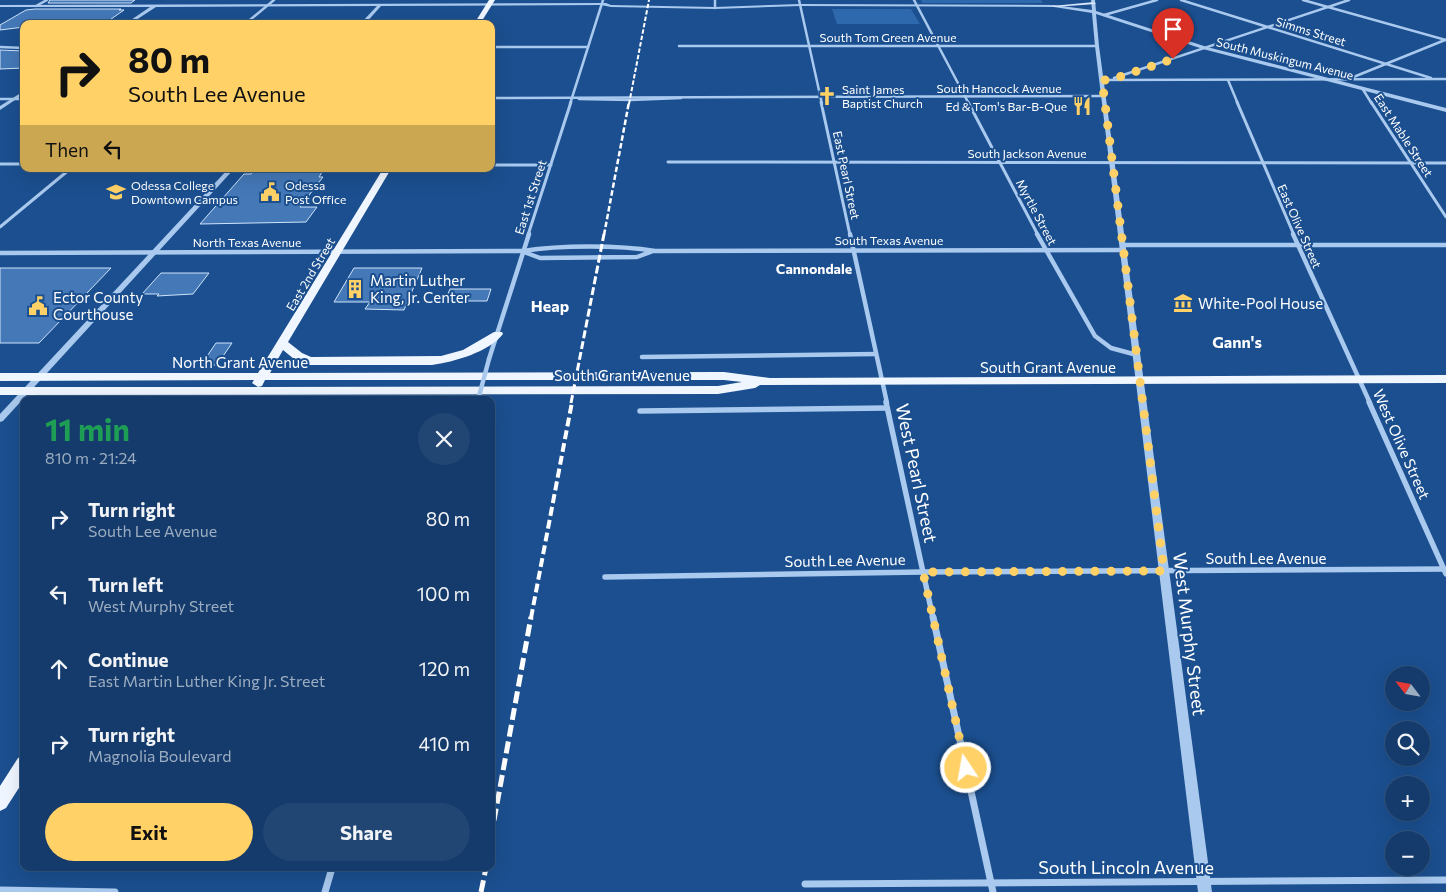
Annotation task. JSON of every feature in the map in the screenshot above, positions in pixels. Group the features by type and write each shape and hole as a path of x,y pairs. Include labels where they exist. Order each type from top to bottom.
{"main road":[{"path":"1054,6 1094,1"},
{"path":"480,20 491,2"},
{"name":"East 2nd Street","path":"250,396 385,172"},
{"path":"283,344 298,356 310,360 432,361 450,359 464,354 498,334"},
{"name":"South Grant Avenue","path":"480,376 724,376 770,382 882,383 1446,379"},
{"name":"North Grant Avenue","path":"0,378 480,376"},
{"name":"South Grant Avenue","path":"476,395 718,390 770,382"},
{"name":"North Grant Avenue","path":"0,392 250,396 476,395"},
{"path":"0,802 20,770"}],"street":[{"path":"36,6 46,0"},
{"path":"134,20 163,0"},
{"path":"250,20 274,0"},
{"path":"366,20 384,0"},
{"name":"Myrtle Street","path":"914,0 1046,250 1094,336 1111,348 1138,355"},
{"path":"1104,15 1157,0"},
{"name":"Simms Street","path":"1181,0 1436,79"},
{"path":"1303,0 1446,40"},
{"path":"1110,80 1349,0"},
{"name":"West Murphy Street","path":"1094,1 1097,46 1205,887"},
{"name":"South Muskingum Avenue","path":"0,6 379,6 491,2 602,2 611,6 715,4 764,6 799,3 1054,6 1094,12 1205,48 1446,110"},
{"name":"East 1st Street","path":"476,395 498,334 602,2"},
{"name":"East Pearl Street","path":"799,3 882,383"},
{"path":"1348,79 1446,40"},
{"name":"South Tom Green Avenue","path":"679,46 1097,46"},
{"path":"495,47 588,47"},
{"path":"0,48 20,48"},
{"path":"1102,80 1446,79"},
{"name":"East Olive Street","path":"1228,80 1297,245 1360,379"},
{"name":"East Mable Street","path":"1362,88 1409,163 1446,217"},
{"path":"0,108 20,95"},
{"name":"South Hancock Avenue","path":"495,98 674,100 684,97 1104,96"},
{"path":"0,99 20,99"},
{"name":"South Jackson Avenue","path":"668,162 1446,163"},
{"path":"0,164 20,164"},
{"path":"495,165 551,165"},
{"path":"0,227 66,172"},
{"path":"21,396 228,172"},
{"name":"South Texas Avenue","path":"523,251 543,248 638,248 654,251 1046,250 1124,247 1446,245"},
{"name":"South Texas Avenue","path":"523,251 540,258 549,258 637,257 654,251"},
{"name":"North Texas Avenue","path":"0,253 523,251"},
{"path":"642,357 876,354"},
{"name":"West Olive Street","path":"1360,379 1445,571"},
{"name":"West Pearl Street","path":"882,383 993,892"},
{"path":"0,420 20,397"},
{"path":"640,411 888,408"},
{"name":"South Lee Avenue","path":"605,577 923,572 1445,571"},
{"path":"325,892 331,871"},
{"name":"South Lincoln Avenue","path":"806,884 991,883 1205,887 1446,880"},
{"path":"0,890 115,892"}],"shaded area":[{"path":"921,0 1041,0 1043,3 922,3"},
{"path":"832,9 911,9 920,24 837,24"}],"building":[{"path":"50,0 135,0 131,3 48,3"},
{"path":"26,10 124,10 110,20 20,20 20,28 0,30 0,25"},
{"path":"0,50 20,51 20,68 0,69"},
{"name":"Odessa Post Office","path":"253,172 322,172 319,177 323,177 300,207 317,207 306,222 200,224 244,174 251,174"},
{"name":"Ector County Courthouse","path":"0,268 111,268 39,343 0,343"},
{"name":"Martin Luther King, Jr. Center","path":"354,268 422,268 404,310 365,309 370,302 334,302"},
{"path":"161,273 209,273 193,294 157,296 159,294 142,294"},
{"path":"450,289 491,289 487,301 445,301"},
{"path":"216,343 232,343 217,365 201,365"}],"railway":[{"path":"629,104 649,0"},
{"path":"604,235 629,102"},
{"path":"571,403 604,234"},
{"path":"531,618 572,402"},
{"path":"495,815 531,617"},
{"path":"481,892 485,871"}],"place":[{"name":"Saint James Baptist Church","path":"827,96"},
{"name":"Ed & Tom's Bar-B-Que","path":"1082,106"},
{"name":"Odessa College Downtown Campus","path":"116,192"},
{"name":"Odessa Post Office","path":"270,192"},
{"name":"Martin Luther King, Jr. Center","path":"355,289"},
{"name":"White-Pool House","path":"1183,303"},
{"name":"Ector County Courthouse","path":"38,306"}],"district":[{"name":"Cannondale","path":"814,268"},
{"name":"Heap","path":"550,305"},
{"name":"Gann's","path":"1237,341"}],"route":[{"path":"966,768 923,572 1164,571 1102,80 1110,80 1173,59"}]}
